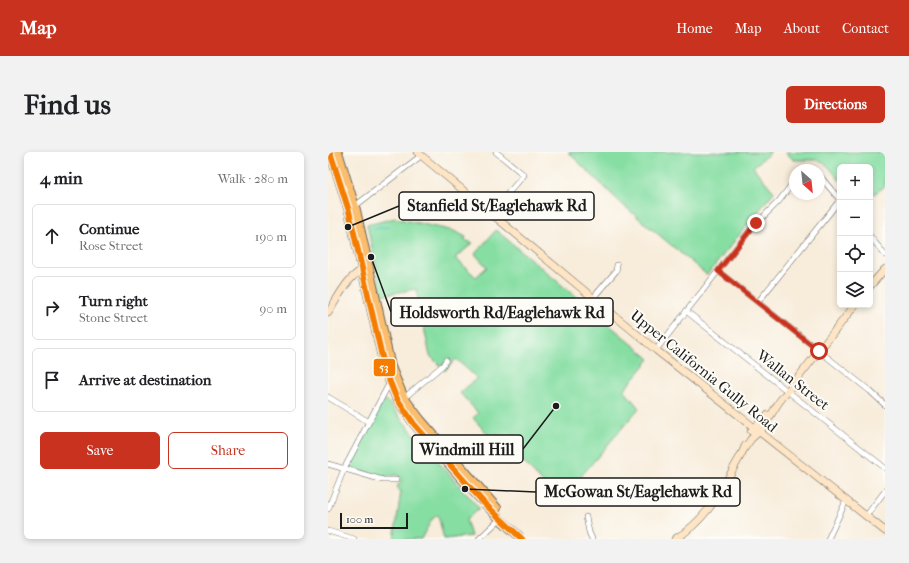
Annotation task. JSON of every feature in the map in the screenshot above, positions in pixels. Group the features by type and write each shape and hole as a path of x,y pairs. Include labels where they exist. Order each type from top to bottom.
{"main road":[{"path":"330,152 366,269 391,367 404,398 502,518"},
{"path":"338,152 355,206 380,353 389,384 409,418 470,487 521,537"}],"street":[{"path":"491,213 524,175 496,152"},
{"path":"355,206 422,154"},
{"name":"Upper California Gully Road","path":"422,154 656,350 885,531"},
{"path":"825,182 837,196"},
{"path":"656,350 751,228 778,201 789,187"},
{"path":"758,302 837,204"},
{"path":"873,240 885,255"},
{"path":"593,298 616,271 617,265"},
{"path":"873,282 885,268"},
{"path":"328,313 356,273 366,269"},
{"path":"718,271 875,395 885,405"},
{"path":"675,539 695,524 710,508 744,449 757,430 763,428 788,391 853,308"},
{"name":"Wallan Street","path":"686,311 885,468"},
{"path":"404,398 443,365 446,360"},
{"path":"328,510 344,469 389,384"},
{"path":"328,398 369,422"},
{"path":"328,464 383,480 396,480"},
{"path":"866,516 885,492"},
{"path":"828,539 846,501"},
{"path":"586,517 592,539"},
{"path":"479,539 502,518"},
{"path":"328,531 354,539"}],"green space":[{"path":"568,152 771,152 753,167 774,192 707,275 623,205"},
{"path":"785,152 885,152 885,186 873,195 873,164 837,164 837,177 827,165 817,160 794,160"},
{"path":"395,218 454,231 466,237 464,240 473,243 455,258 476,277 487,267 475,254 496,230 650,359 624,390 639,408 560,501 497,434 491,438 473,418 478,413 460,393 477,378 456,359 445,371 430,356 416,289 382,295 367,225"},
{"path":"386,400 479,508 466,520 471,536 444,539 438,515 432,519 421,539 394,539 401,491 397,489 401,482 400,477 396,475 383,477 353,469 349,465 378,409"}],"waterway":[{"path":"372,229 389,227"}],"transit line":[{"name":"53","path":"330,152 349,211 385,370 396,397 414,424 484,503 522,539"}],"place":[{"name":"Stanfield St/Eaglehawk Rd","path":"348,227"},
{"name":"Holdsworth Rd/Eaglehawk Rd","path":"371,257"},
{"name":"Windmill Hill","path":"556,406"},
{"name":"McGowan St/Eaglehawk Rd","path":"465,489"}],"route":[{"path":"756,223 718,271 819,351"}]}
